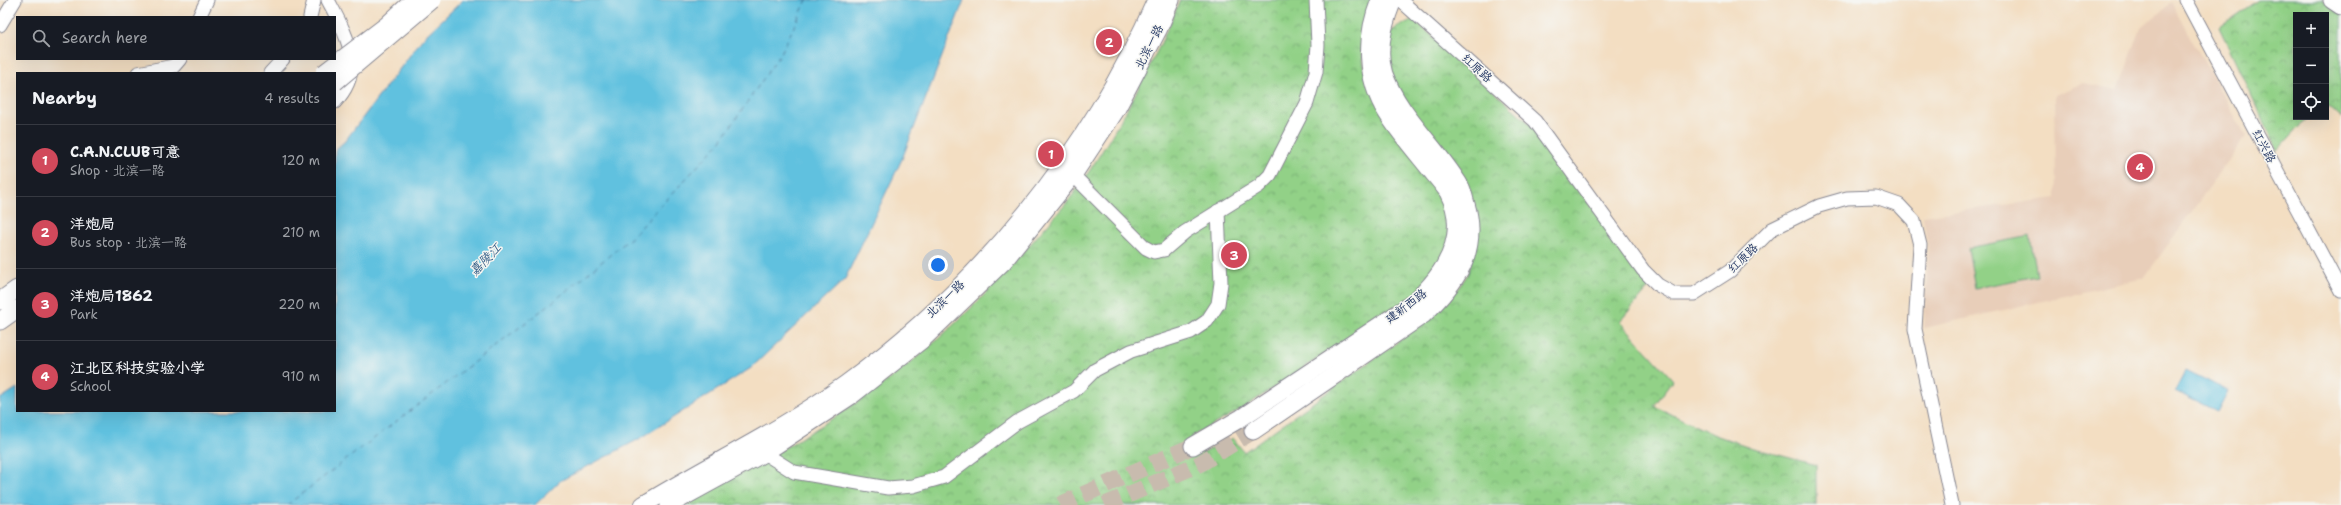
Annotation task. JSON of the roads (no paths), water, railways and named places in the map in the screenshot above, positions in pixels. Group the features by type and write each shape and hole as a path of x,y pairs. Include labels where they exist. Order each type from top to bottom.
{"main road":[{"path":"325,72 387,25 414,0"},
{"path":"336,81 432,0"},
{"name":"北滨一路","path":"643,505 754,442 845,384 914,329 991,254 1061,166 1102,105 1156,0"},
{"name":"北滨一路","path":"669,505 764,453 852,395 923,340 1003,262 1073,175 1116,110 1138,69 1171,0"},
{"name":"建新西路","path":"1193,446 1241,418 1412,304 1431,287 1446,267 1454,244 1456,220 1448,192 1386,112 1371,75 1368,44 1373,16 1380,0"},
{"name":"建新西路","path":"1253,432 1423,315 1445,295 1460,272 1471,242 1469,214 1460,185 1398,103 1384,73 1381,44 1386,17 1393,0"},
{"path":"2332,0 2341,6"},
{"path":"0,286 16,278"},
{"path":"0,301 16,290"},
{"path":"0,321 16,310"}],"street":[{"path":"0,25 15,0"},
{"path":"199,16 207,0"},
{"path":"310,16 314,0"},
{"path":"328,0 347,36 351,49 351,70 349,82 336,101"},
{"path":"1073,175 1146,248 1154,252 1164,250 1185,232 1259,186 1270,175 1307,103 1316,72 1318,45 1316,0"},
{"name":"红原路","path":"1400,0 1535,120 1643,270 1658,285 1674,294 1694,294 1730,271 1772,229 1819,206 1847,198 1869,197 1876,197 1899,205 1914,221 1920,245 1915,329 1952,505"},
{"name":"红兴路","path":"2186,0 2341,291"},
{"path":"336,29 347,36"},
{"path":"143,72 174,66 179,60"},
{"path":"271,72 282,60"},
{"path":"764,453 794,472 888,488 913,486 944,476 1017,422 1074,390 1095,370 1130,351 1191,332 1207,320 1218,304 1221,283 1218,211"}],"water":[{"name":"嘉陵江","path":"463,0 964,0 902,159 845,279 751,368 641,438 560,481 535,505 0,505 0,399 16,389 16,412 336,412 336,149 345,141 423,38"},
{"path":"2186,370 2228,391 2217,412 2175,391"}],"tunnel":[{"path":"1105,505 1201,463 1253,431"},
{"path":"1060,505 1193,446"}],"place":[{"name":"洋炮局","path":"1109,42"},
{"name":"C.A.N.CLUB可意","path":"1051,154"},
{"name":"江北区科技实验小学","path":"2140,167"},
{"name":"洋炮局1862","path":"1234,255"}]}
